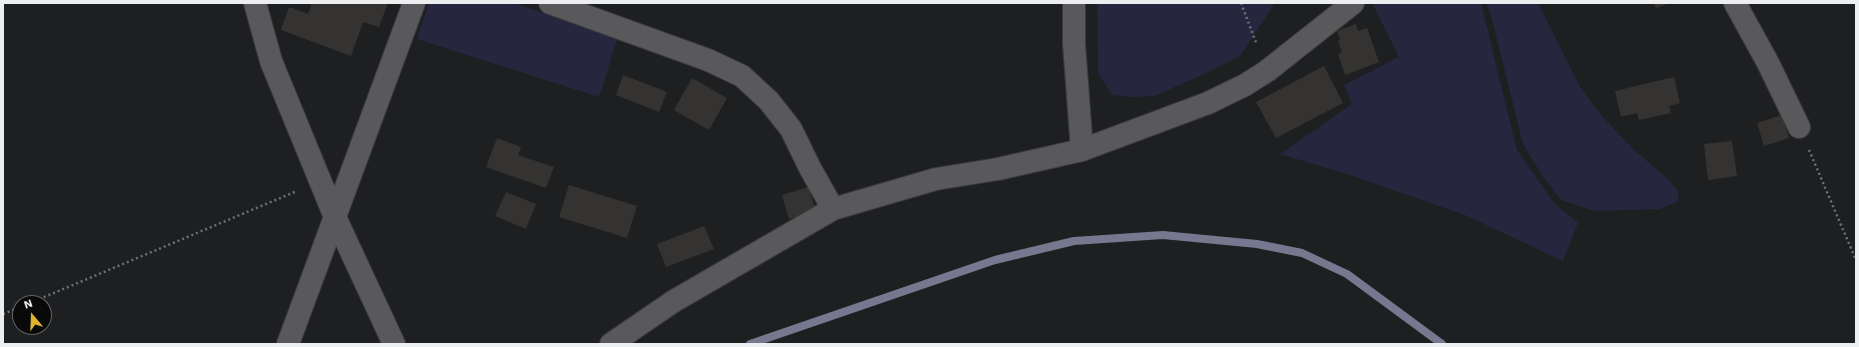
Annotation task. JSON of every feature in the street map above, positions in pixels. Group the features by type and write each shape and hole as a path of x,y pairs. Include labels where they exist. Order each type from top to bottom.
{"street":[{"path":"255,3 271,61 335,217 394,344"},
{"path":"288,344 414,3"},
{"path":"550,3 708,60 742,76 769,101 791,129 810,168 833,209"},
{"path":"1074,3 1074,44 1082,150"},
{"path":"611,344 674,301 833,209 936,179 998,169 1082,150 1208,103 1245,86 1267,71 1353,3"},
{"path":"1735,3 1768,63 1799,127"}],"path":[{"path":"1241,3 1267,71"},
{"path":"1799,127 1856,260"},
{"path":"49,295 321,181"}],"shaded area":[{"path":"429,3 513,3 618,37 599,97 417,39"},
{"path":"1097,3 1275,3 1240,56 1200,76 1154,96 1132,97 1112,95 1098,73"},
{"path":"1375,3 1481,3 1517,150 1554,203 1578,223 1563,261 1465,215 1347,174 1280,154 1352,104 1344,85 1399,57 1373,5"},
{"path":"1486,3 1538,3 1580,87 1601,115 1632,148 1671,182 1679,193 1677,202 1659,209 1595,211 1561,200 1542,175 1523,144 1491,15"}],"building":[{"path":"312,3 388,3 379,27 363,22 351,56 281,30 289,7 308,14"},
{"path":"1654,3 1670,3 1656,8"},
{"path":"1356,24 1358,31 1367,28 1379,62 1345,75 1338,54 1342,52 1338,41 1340,40 1337,31"},
{"path":"1324,66 1343,103 1276,138 1256,102"},
{"path":"623,75 667,92 659,112 616,95"},
{"path":"1674,77 1680,103 1669,106 1671,113 1639,120 1637,113 1621,117 1615,91"},
{"path":"692,78 727,98 709,130 674,110"},
{"path":"1782,115 1789,138 1764,146 1757,123"},
{"path":"497,138 521,147 518,155 554,167 546,188 486,167"},
{"path":"1732,141 1737,176 1708,180 1704,144"},
{"path":"569,185 637,206 627,238 559,217"},
{"path":"808,187 816,210 789,219 782,195"},
{"path":"506,192 536,204 526,229 495,216"},
{"path":"704,226 714,249 666,267 657,244"}],"waterway":[{"path":"750,344 995,260 1074,241 1163,235 1257,244 1302,253 1347,274 1442,344"}]}
